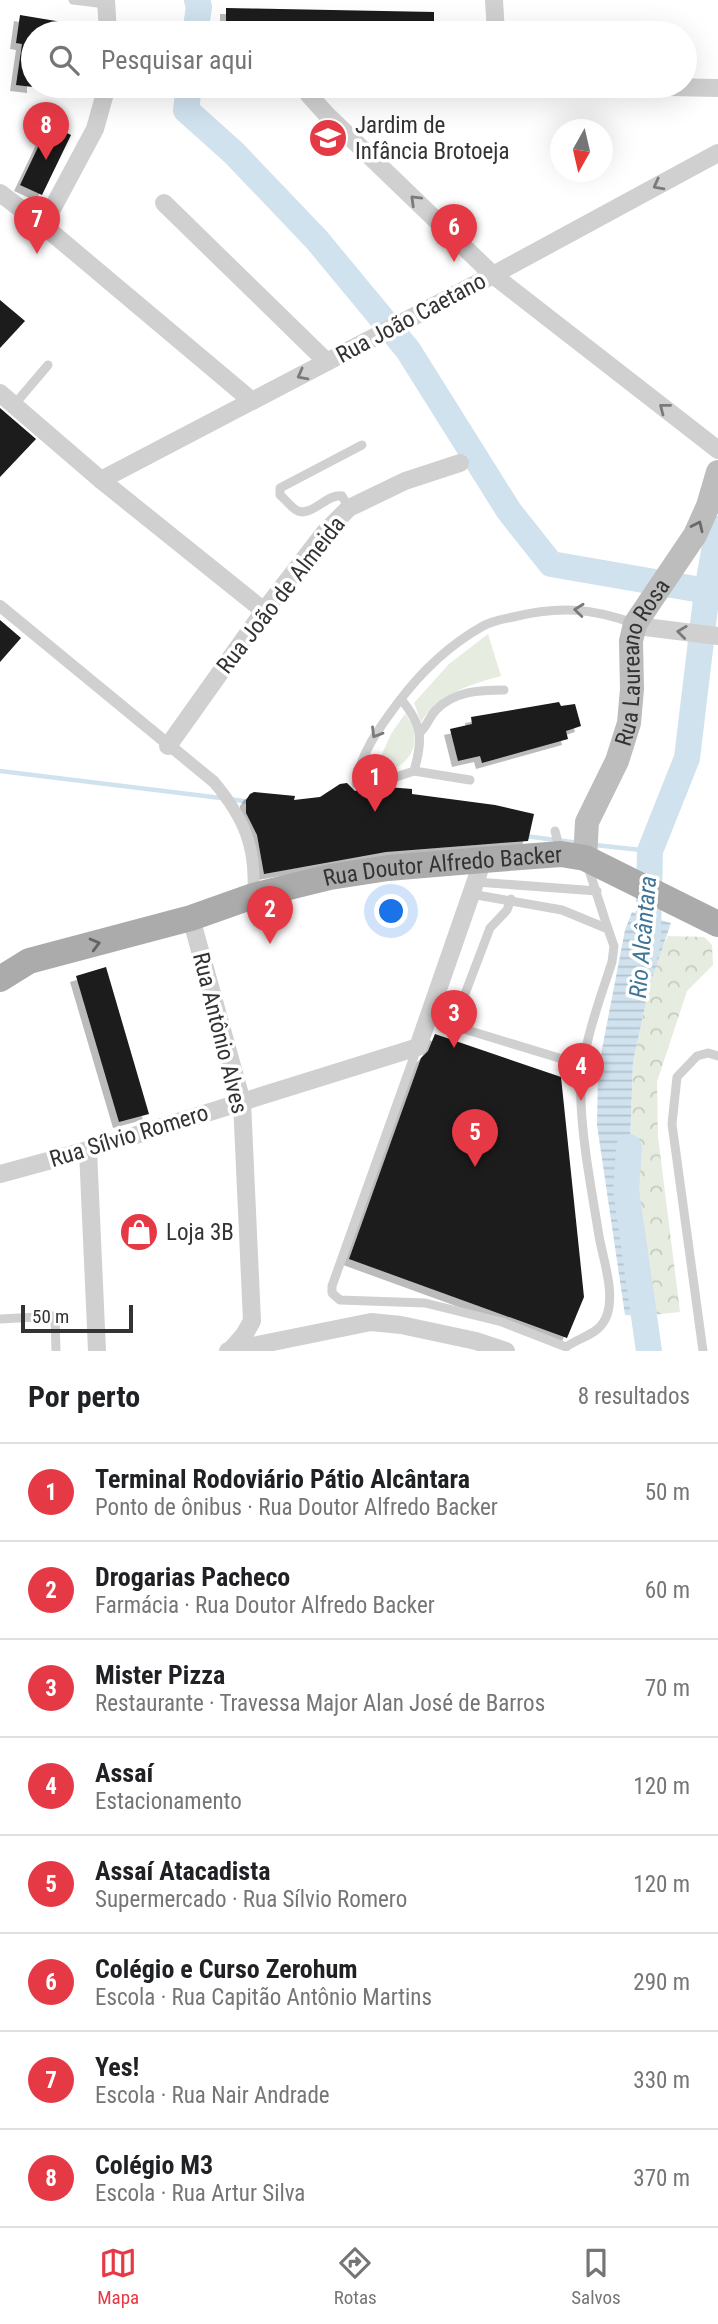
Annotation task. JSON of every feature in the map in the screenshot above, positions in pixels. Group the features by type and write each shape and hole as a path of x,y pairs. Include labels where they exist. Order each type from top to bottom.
{"main road":[{"name":"Rua Laureano Rosa","path":"581,854 591,811 617,761 629,723 632,689 631,641 668,575 695,535 708,506 718,472"},
{"name":"Rua Doutor Alfredo Backer","path":"0,979 29,961 191,918 253,897 330,877 388,867 477,878 581,854"},
{"path":"581,854 712,920"},
{"path":"0,965 29,961"}],"street":[{"path":"494,0 495,21"},
{"path":"106,2 107,21"},
{"path":"697,88 718,88"},
{"path":"43,226 95,129 104,98"},
{"path":"312,98 493,275 718,450"},
{"name":"Rua João Caetano","path":"102,480 493,275 718,153"},
{"path":"0,193 252,401"},
{"path":"164,203 327,362"},
{"path":"0,393 102,480 264,611"},
{"name":"Rua João de Almeida","path":"168,746 264,611 325,532 349,508 405,481 460,463"},
{"path":"0,606 214,782 231,802 253,856 253,897"},
{"path":"642,619 718,636"},
{"path":"418,1047 477,878"},
{"name":"Rua Antônio Alves","path":"191,918 242,1102 251,1321 244,1335 229,1351"},
{"name":"Rua Sílvio Romero","path":"0,1174 88,1150 418,1047"},
{"path":"88,1150 97,1351"},
{"path":"229,1351 371,1322 401,1325 476,1341 506,1351"}],"lane":[{"path":"74,0 106,2"},
{"path":"15,405 48,365"},
{"path":"349,508 342,496 336,495 304,512 298,512 280,495 280,488 362,444"},
{"path":"470,780 414,771 390,779 357,780 361,762 369,746 401,699 429,665 485,624 531,612 566,608 642,619"},
{"path":"420,732 436,710 448,701 474,691 504,690"},
{"path":"401,699 416,719 420,732 421,742 414,771"},
{"path":"418,1047 332,1286 332,1293 340,1300 425,1303 502,1322 566,1347 579,1338 591,1335 600,1328 607,1314 609,1294 581,1104 582,1065 612,962 614,946 581,854 477,878"},
{"path":"477,878 512,900 562,910 608,929"},
{"path":"512,900 507,910 489,928 456,1018 458,1024 467,1030 582,1065"},
{"path":"703,1351 673,1124 677,1077 697,1056 718,1056"},
{"path":"0,1319 55,1316 56,1351"}],"green space":[{"path":"488,634 501,676 446,697 421,722 414,703 449,664"},
{"path":"405,714 412,724 414,735 411,754 396,768 374,772 391,734"},
{"path":"668,936 704,937 712,945 713,965 687,991 657,1082 658,1137 680,1312 643,1316 629,1171 633,1062 650,984"}],"water":[{"path":"632,912 671,923 650,984 633,1062 626,1190 643,1316 625,1315 597,1125 598,1070 625,930"}],"building":[{"path":"226,8 434,12 434,21 226,21"},
{"path":"20,15 56,21 21,21 21,44 16,43"},
{"path":"21,51 21,86 16,85"},
{"path":"49,124 71,135 42,195 20,185"},
{"path":"0,300 25,321 0,348"},
{"path":"0,408 36,439 0,477"},
{"path":"0,620 21,638 0,662"},
{"path":"559,702 561,706 575,704 581,726 566,731 568,739 482,763 480,756 458,761 450,729 472,724 471,717"},
{"path":"347,783 355,791 363,785 412,789 412,794 495,805 534,814 528,841 386,852 264,874 257,835 246,813 246,800 250,794 254,792 295,796 294,800 320,797 340,784"},
{"path":"106,967 149,1114 119,1122 76,976"},
{"path":"435,1034 561,1077 584,1297 567,1338 349,1259 421,1058 428,1051"}],"waterway":[{"path":"197,0 197,21"},
{"path":"188,98 186,110 234,153 317,240 408,350 509,511 551,564 707,591"},
{"name":"Rio Alcântara","path":"646,952 650,851 687,758 707,591 718,529"},
{"path":"0,771 221,798"},
{"path":"230,799 249,802"},
{"path":"525,836 579,843"},
{"path":"595,845 650,851"},
{"name":"Rio Alcântara","path":"629,1147 626,1190 649,1351"}],"place":[{"name":"Jardim de Infância Brotoeja","path":"328,138"},
{"name":"Colégio M3","path":"46,160"},
{"name":"Yes!","path":"37,254"},
{"name":"Colégio e Curso Zerohum","path":"454,262"},
{"name":"Terminal Rodoviário Pátio Alcântara","path":"375,812"},
{"name":"Drogarias Pacheco","path":"270,944"},
{"name":"Mister Pizza","path":"454,1048"},
{"name":"Assaí","path":"581,1101"},
{"name":"Assaí Atacadista","path":"475,1167"},
{"name":"Loja 3B","path":"139,1232"}]}
